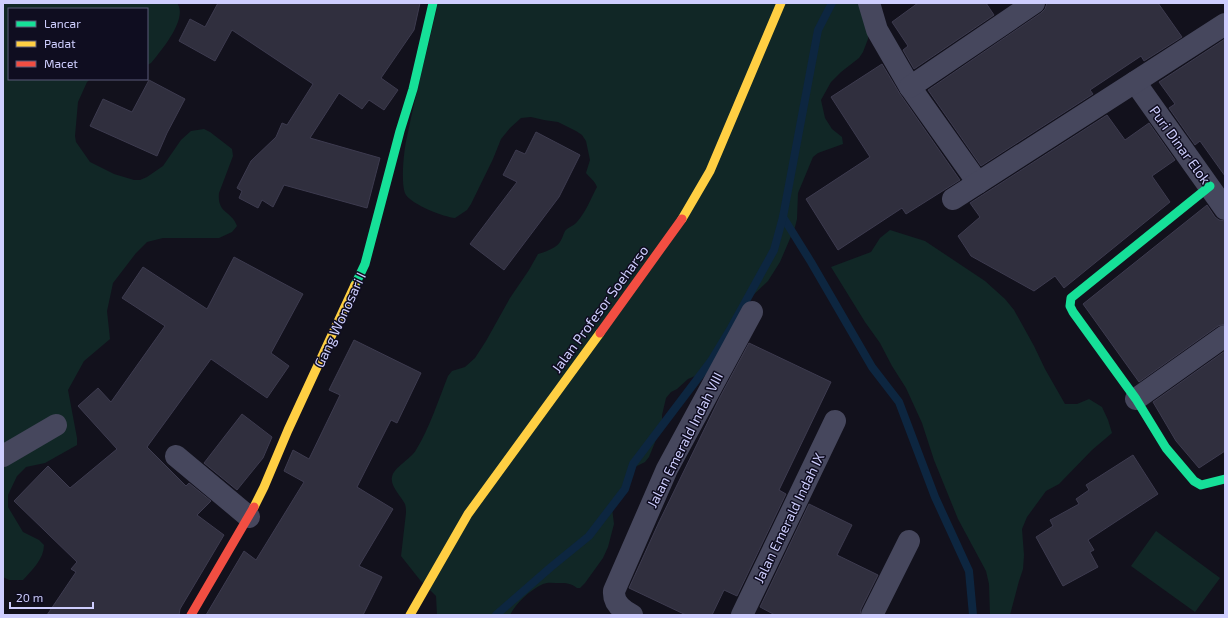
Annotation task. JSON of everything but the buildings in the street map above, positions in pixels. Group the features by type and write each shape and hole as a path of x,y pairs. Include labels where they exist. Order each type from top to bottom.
{"street":[{"name":"Gang Wonosari I","path":"191,615 249,517 264,487 288,430 366,264 412,89 432,3"},
{"name":"Jalan Profesor Soeharso","path":"410,615 468,514 681,221 710,171 781,3"},
{"path":"869,3 877,30 910,87 978,183"},
{"path":"910,87 1034,3"},
{"path":"953,199 1225,24"},
{"name":"Puri Dinar Elok","path":"1135,82 1225,209"},
{"path":"1210,186 1071,298 1070,309 1136,399 1166,448 1194,481 1201,485 1225,479"},
{"name":"Jalan Emerald Indah VIII","path":"629,613 617,603 613,597 614,591 667,469 752,312"},
{"path":"1136,399 1225,336"},
{"name":"Jalan Emerald Indah IX","path":"742,615 835,421"},
{"path":"3,456 56,425"},
{"path":"176,456 249,517"},
{"path":"872,615 909,541"}],"green space":[{"path":"3,3 177,3 180,9 176,26 161,51 148,64 148,8 8,8 8,80 89,80 78,102 75,136 76,142 90,162 114,174 134,180 140,180 163,166 181,140 191,131 204,129 232,149 233,156 219,193 219,200 222,208 237,226 232,232 219,238 163,238 147,242 136,253 113,283 107,311 110,339 84,361 68,390 77,445 45,463 26,467 17,476 8,495 8,507 23,532 39,540 44,545 42,555 34,568 23,580 9,580 3,577"},
{"path":"438,3 877,3 868,32 868,39 863,52 859,58 831,82 821,100 825,118 832,129 842,137 843,144 818,153 813,157 798,193 797,219 795,227 780,262 768,281 746,302 743,314 709,369 688,379 677,389 671,392 666,398 662,415 662,425 649,457 645,462 633,468 614,501 612,508 614,524 608,547 603,558 580,588 566,583 543,584 524,597 510,615 437,615 436,596 420,580 401,556 406,507 394,487 392,477 393,473 414,453 426,432 448,376 452,371 465,367 475,358 538,254 550,250 561,241 565,231 576,223 583,214 597,187 594,181 586,173 590,160 586,141 582,135 558,122 531,117 521,118 501,139 471,204 467,210 455,218 429,210 415,203 406,195 403,184 403,176 406,142"},
{"path":"890,230 925,241 985,281 1005,299 1014,310 1065,404 1077,404 1089,399 1102,407 1108,420 1112,433 1092,450 1059,484 1046,491 1027,517 1022,529 1024,555 1023,569 1010,615 990,615 989,584 986,571 958,519 934,460 922,423 906,388 880,343 865,322 831,267 871,252 880,238"},
{"path":"1156,531 1220,578 1195,612 1131,566"}],"waterway":[{"path":"496,615 589,536 625,489 633,464 711,361 774,250 783,217 818,30 832,3"},
{"path":"783,217 872,367 899,402 935,497 969,571 973,615"}],"traffic: fast":[{"path":"355,285 365,264 400,131 413,89 433,3"},
{"path":"1210,186 1071,298 1070,306 1136,399 1166,448 1194,481 1201,485 1225,479"}],"traffic: slow":[{"path":"682,219 710,171 781,3"},
{"path":"254,507 355,285"},
{"path":"410,615 468,514 600,333"}],"traffic: jam":[{"path":"600,333 682,219"},
{"path":"191,615 254,507"}]}
